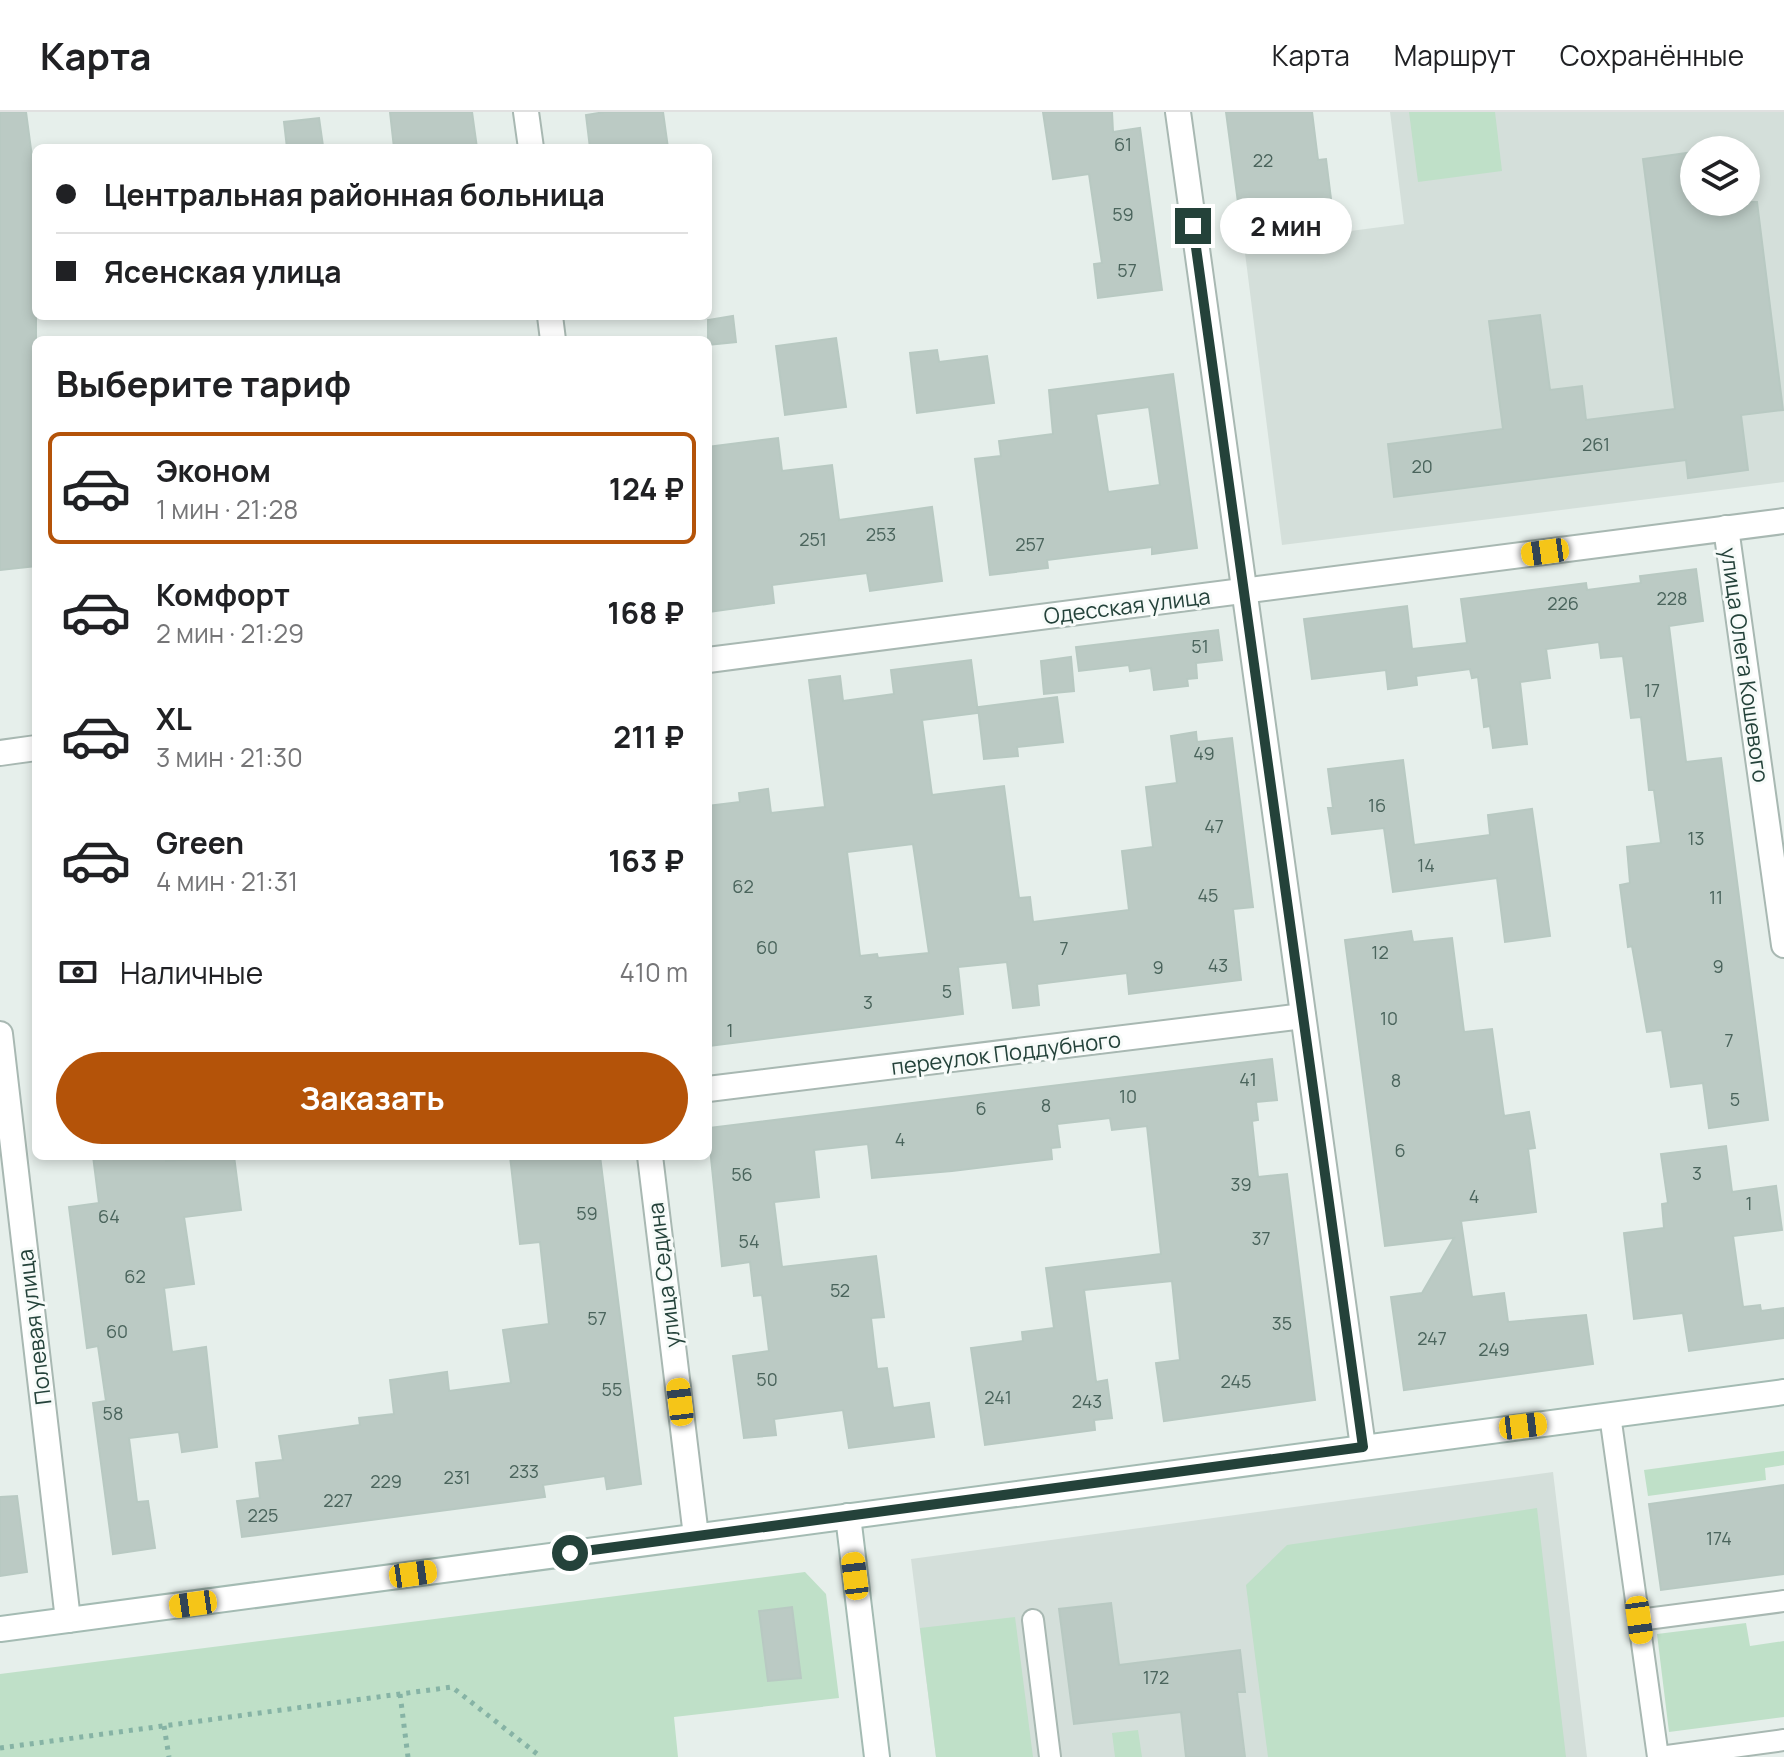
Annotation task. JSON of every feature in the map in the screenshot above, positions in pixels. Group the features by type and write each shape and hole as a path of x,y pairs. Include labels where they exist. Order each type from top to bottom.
{"street":[{"path":"526,112 530,144"},
{"path":"1178,112 1363,1447"},
{"name":"Одесская улица","path":"712,659 1784,521"},
{"name":"улица Олега Кошевого","path":"1726,528 1784,945"},
{"path":"0,753 32,749"},
{"name":"переулок Поддубного","path":"712,1089 1303,1016"},
{"name":"Полевая улица","path":"0,1034 68,1620"},
{"name":"улица Седина","path":"650,1160 696,1536"},
{"path":"0,1629 1784,1392"},
{"path":"848,1516 877,1757"}],"lane":[{"path":"1610,1415 1659,1757 1784,1740"},
{"path":"1639,1620 1784,1601"},
{"path":"1033,1620 1050,1757"}],"path":[{"path":"0,1748 452,1687 541,1757"},
{"path":"400,1694 408,1757"},
{"path":"164,1726 169,1757"}],"shaded area":[{"path":"1390,112 1784,112 1784,482 1282,545 1244,245 1404,224"},
{"path":"1553,1472 1587,1757 936,1757 911,1559"}],"green space":[{"path":"1409,112 1495,112 1502,171 1418,182"},
{"path":"1784,1451 1784,1465 1765,1468 1766,1480 1648,1496 1644,1470"},
{"path":"1537,1508 1566,1757 1268,1757 1246,1585 1287,1545"},
{"path":"805,1572 826,1594 839,1698 674,1717 678,1757 0,1757 0,1674"},
{"path":"1015,1617 1033,1757 936,1757 920,1628"},
{"path":"1746,1623 1750,1646 1784,1641 1784,1717 1669,1732 1657,1634"},
{"path":"1138,1730 1142,1757 1115,1757 1112,1733"}],"building":[{"path":"0,112 26,112 32,157 32,320 36,320 36,336 32,336 32,566 0,570"},
{"path":"390,112 472,112 476,144 394,144"},
{"path":"663,112 667,144 590,144 586,115"},
{"path":"1043,112 1112,112 1113,132 1140,128 1162,290 1098,298 1094,264 1102,263 1089,174 1053,179"},
{"path":"1226,112 1312,112 1318,160 1326,159 1331,199 1239,210"},
{"path":"319,118 323,144 287,144 284,122"},
{"path":"1680,154 1680,216 1759,216 1783,410 1741,415 1748,470 1688,478 1686,460 1394,497 1388,444 1503,429 1489,321 1540,315 1550,390 1582,386 1586,420 1675,409 1643,159"},
{"path":"733,316 736,342 712,345 712,336 708,336 708,320"},
{"path":"836,338 846,407 785,415 776,346"},
{"path":"937,350 939,362 987,356 994,403 917,413 910,353"},
{"path":"1173,374 1197,548 1152,554 1152,547 1047,560 1048,568 990,575 975,459 1001,456 999,441 1053,434 1049,390","holes":["1149,407 1160,485 1108,492 1096,414"]},
{"path":"778,438 782,471 832,465 839,520 932,507 942,581 870,591 867,573 772,585 774,603 712,611 712,446"},
{"path":"1696,569 1703,621 1669,626 1686,762 1721,758 1768,1120 1709,1128 1703,1083 1671,1087 1662,1030 1647,1032 1632,946 1628,947 1620,885 1630,883 1627,847 1661,843 1654,790 1649,790 1641,717 1631,718 1623,656 1601,658 1599,642 1546,649 1550,678 1520,682 1527,744 1493,748 1490,726 1484,727 1478,677 1472,678 1470,669 1416,676 1417,685 1388,689 1386,670 1312,679 1304,619 1407,606 1412,649 1467,643 1461,599 1586,583 1587,590 1641,583 1640,576"},
{"path":"1218,630 1222,660 1196,663 1197,678 1187,679 1188,686 1154,690 1151,668 1130,671 1129,665 1079,671 1076,647"},
{"path":"1071,657 1074,691 1044,694 1041,661"},
{"path":"971,660 978,713 922,720 932,795 1004,786 1019,898 1030,897 1033,922 1129,910 1122,851 1153,847 1146,787 1177,783 1171,736 1196,732 1197,742 1232,738 1253,907 1233,909 1241,980 1129,994 1127,973 1037,984 1039,1005 1013,1008 1007,962 958,967 963,1014 712,1045 712,806 740,802 739,793 768,789 771,813 825,807 809,680 840,676 843,701 894,694 891,670","holes":["913,844 929,953 878,958 877,954 860,956 847,852"]},
{"path":"1057,697 1063,742 1017,747 1018,756 984,759 978,707"},
{"path":"1403,760 1414,845 1490,835 1488,815 1532,809 1550,936 1505,942 1497,878 1393,892 1384,828 1332,834 1328,808 1333,808 1328,769"},
{"path":"1411,931 1413,942 1452,938 1464,1032 1492,1029 1504,1116 1529,1112 1535,1148 1528,1149 1536,1212 1461,1221 1472,1297 1504,1293 1508,1322 1586,1315 1593,1364 1404,1390 1391,1297 1422,1293 1454,1238 1385,1246 1345,940"},
{"path":"1272,1059 1277,1100 1256,1102 1258,1120 1252,1121 1258,1177 1287,1174 1315,1400 1164,1421 1156,1363 1180,1360 1172,1281 1084,1290 1096,1382 1107,1380 1112,1418 1094,1420 1095,1430 985,1445 971,1348 1023,1341 1022,1332 1054,1328 1046,1268 1161,1254 1147,1126 1112,1130 1110,1118 1057,1124 1060,1147 1051,1148 1052,1159 952,1171 872,1178 868,1144 814,1150 819,1197 774,1202 782,1267 876,1256 884,1317 871,1318 877,1369 887,1368 893,1408 929,1403 934,1437 849,1448 843,1410 774,1419 776,1435 744,1438 733,1356 769,1351 762,1295 754,1296 750,1262 722,1266 711,1160 712,1128"},
{"path":"1726,1146 1732,1192 1776,1186 1782,1230 1733,1236 1743,1307 1760,1305 1761,1311 1784,1308 1784,1338 1689,1351 1683,1313 1634,1319 1624,1233 1664,1228 1662,1204 1668,1203 1661,1154"},
{"path":"94,1160 235,1160 241,1210 184,1217 194,1284 164,1288 172,1352 206,1347 217,1447 182,1452 179,1432 129,1438 137,1502 148,1501 155,1548 113,1554 93,1403 106,1401 98,1346 87,1348 69,1207 99,1203"},
{"path":"510,1160 600,1160 641,1484 607,1489 605,1476 543,1485 545,1497 242,1537 237,1501 260,1498 256,1463 283,1460 279,1436 360,1425 359,1418 394,1414 390,1380 447,1372 449,1391 511,1383 503,1330 549,1324 540,1242 520,1244"},
{"path":"1784,1485 1784,1574 1661,1590 1649,1504"},
{"path":"17,1496 27,1572 0,1576 0,1497"},
{"path":"1111,1603 1119,1665 1240,1650 1245,1692 1237,1692 1245,1757 1186,1757 1181,1712 1074,1724 1059,1609"},
{"path":"792,1607 801,1678 768,1681 759,1611"}],"route":[{"path":"570,1553 1363,1447 1193,226"}]}
